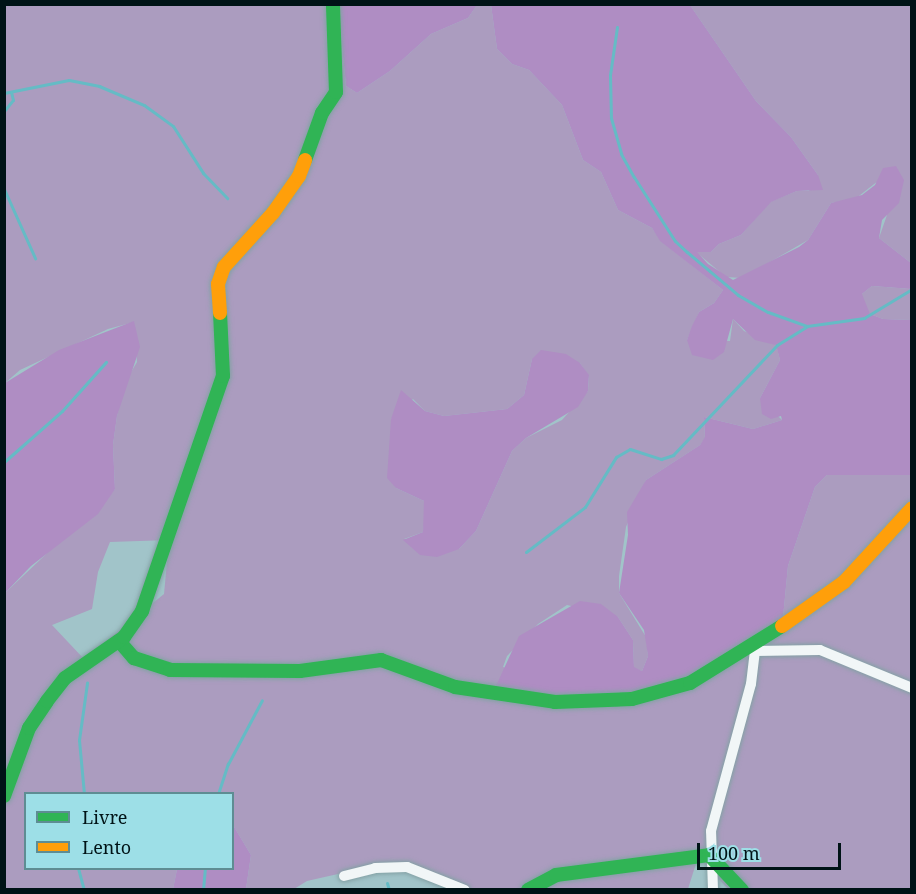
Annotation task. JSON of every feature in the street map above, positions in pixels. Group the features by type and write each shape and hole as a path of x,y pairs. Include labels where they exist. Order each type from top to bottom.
{"street":[{"path":"4,796 28,729 47,701 65,678 119,641 142,611 223,376 218,284 224,267 273,213 299,176 322,113 336,92 338,68 333,4"},
{"path":"119,641 134,658 170,670 300,671 381,660 455,687 555,702 632,699 663,692 712,672 756,646 844,582 912,508"},
{"path":"756,646 819,650 912,688"},
{"path":"713,890 709,855 711,831 751,684 756,646"},
{"path":"528,890 556,875 611,865 709,855"},
{"path":"709,855 742,890"},
{"path":"344,876 375,868 407,867 465,890"}],"shaded area":[{"path":"5,5 338,5 346,86 357,93 390,71 431,34 468,18 477,5 491,5 497,49 512,64 529,70 562,105 583,160 601,172 618,210 652,228 661,241 723,290 714,303 699,312 687,340 730,341 733,319 744,331 776,344 780,360 760,398 782,420 753,429 704,417 705,438 700,445 646,480 626,527 619,576 619,593 646,637 648,656 642,671 634,668 633,640 618,617 567,605 538,624 507,656 503,667 613,700 783,618 788,566 815,487 827,475 911,475 911,889 728,889 698,857 688,889 457,889 420,873 382,864 307,881 294,889 246,889 251,855 234,827 234,792 24,792 24,870 177,870 173,889 5,889 5,593 115,489 113,445 117,416 126,381 137,362 134,322 108,329 20,370 5,383","holes":["532,359 580,363 589,376 588,391 562,420 526,438 512,451 476,531 459,549 404,539 423,532 426,510 424,501 396,488 391,457 391,419 413,399 425,411 444,416 507,409 524,395","169,540 164,594 84,659 52,625 92,609 98,572 110,542"]},
{"path":"338,5 477,5 468,18 431,34 390,71 357,93 346,86"},
{"path":"491,5 690,5 756,101 791,137 818,175 823,190 797,191 771,202 741,235 719,244 711,252 697,252 708,264 733,280 799,247 808,240 831,203 862,195 875,185 883,168 896,166 904,180 899,203 882,220 879,238 911,263 911,289 872,286 862,294 870,314 883,319 911,320 911,475 827,475 815,487 788,566 783,618 675,691 562,700 495,688 519,636 580,601 601,604 618,617 633,640 634,667 642,671 648,656 644,630 619,593 628,535 627,512 646,480 700,445 705,437 704,417 753,429 782,420 781,416 771,419 762,414 760,398 780,360 776,345 755,340 733,319 724,352 713,360 692,355 687,340 692,326 699,312 714,303 723,290 660,241 652,228 618,210 601,172 583,160 562,105 529,70 512,64 497,49"},
{"path":"690,5 911,5 911,263 879,238 887,215 878,181 855,199 831,203 808,240 742,278 726,277 696,252 711,252 719,244 741,235 770,202 797,191 809,191 818,175 791,137 756,101"},
{"path":"872,286 911,289 911,320 883,319 870,314 862,303 862,294"},
{"path":"134,321 140,347 117,416 113,445 115,489 98,514 31,566 5,593 5,383 59,350"},
{"path":"541,350 566,354 580,363 589,375 588,391 578,407 526,438 512,451 476,531 459,549 437,557 420,555 403,540 423,532 424,501 396,488 387,478 391,419 401,390 425,411 444,416 507,409 524,395 532,359"},
{"path":"234,827 251,855 246,889 173,889 177,870 234,870"}],"waterway":[{"path":"617,27 610,75 611,118 621,154 634,177 675,241 687,252 738,295 768,312 807,326"},
{"path":"4,93 69,80 99,86 144,105 173,126 203,173 227,198"},
{"path":"4,111 13,100 11,92"},
{"path":"4,189 35,258"},
{"path":"526,552 585,507 616,457 630,449 661,459 673,455 777,345 807,326 864,318 912,289"},
{"path":"4,462 62,411 106,362"},
{"path":"84,792 79,740 87,683"},
{"path":"219,792 228,764 262,700"},
{"path":"79,870 84,890"},
{"path":"203,890 205,870"},
{"path":"387,883 389,890"}],"traffic: fast":[{"path":"305,160 322,113 336,92 333,4"},
{"path":"4,796 29,728 47,701 65,678 124,637 142,611 223,376 220,313"},
{"path":"119,641 134,658 170,670 300,671 381,660 455,687 555,702 632,699 690,683 782,626"},
{"path":"528,890 556,875 709,855 742,890"}],"traffic: slow":[{"path":"220,313 218,284 224,267 273,213 299,176 305,160"},
{"path":"782,626 844,582 912,508"}]}
